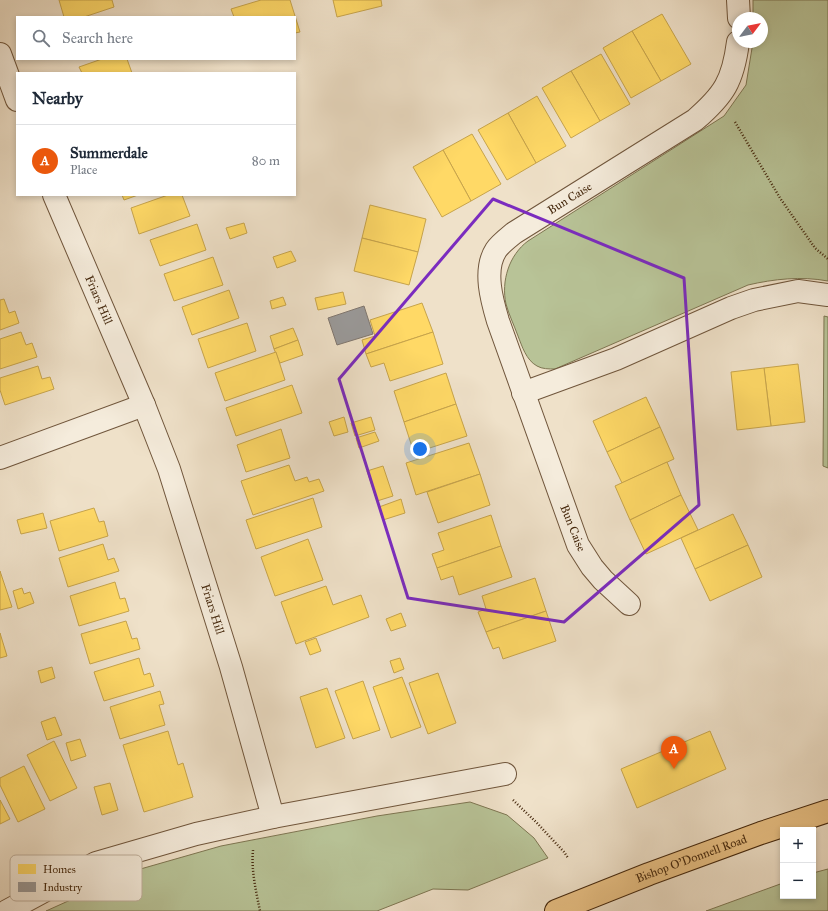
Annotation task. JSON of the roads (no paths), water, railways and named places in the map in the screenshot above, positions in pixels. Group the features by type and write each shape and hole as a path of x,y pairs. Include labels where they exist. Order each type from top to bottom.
{"main road":[{"name":"Bishop O'Donnell Road","path":"556,911 649,874 753,836 828,811"}],"street":[{"path":"738,0 739,12"},
{"name":"Bun Caise","path":"628,604 603,580 592,567 578,545 498,321 490,287 489,275 496,251 514,232 695,120 707,110 727,86 731,76 737,48"},
{"path":"0,54 16,97"},
{"name":"Friars Hill","path":"54,196 144,405 168,469 232,667 272,817"},
{"path":"523,393 616,359 731,308 754,300 798,291 828,295"},
{"path":"0,458 144,405"},
{"path":"124,855 196,834 272,817 505,774"},
{"path":"6,911 25,901"}],"place":[{"name":"Summerdale","path":"674,769"}]}
